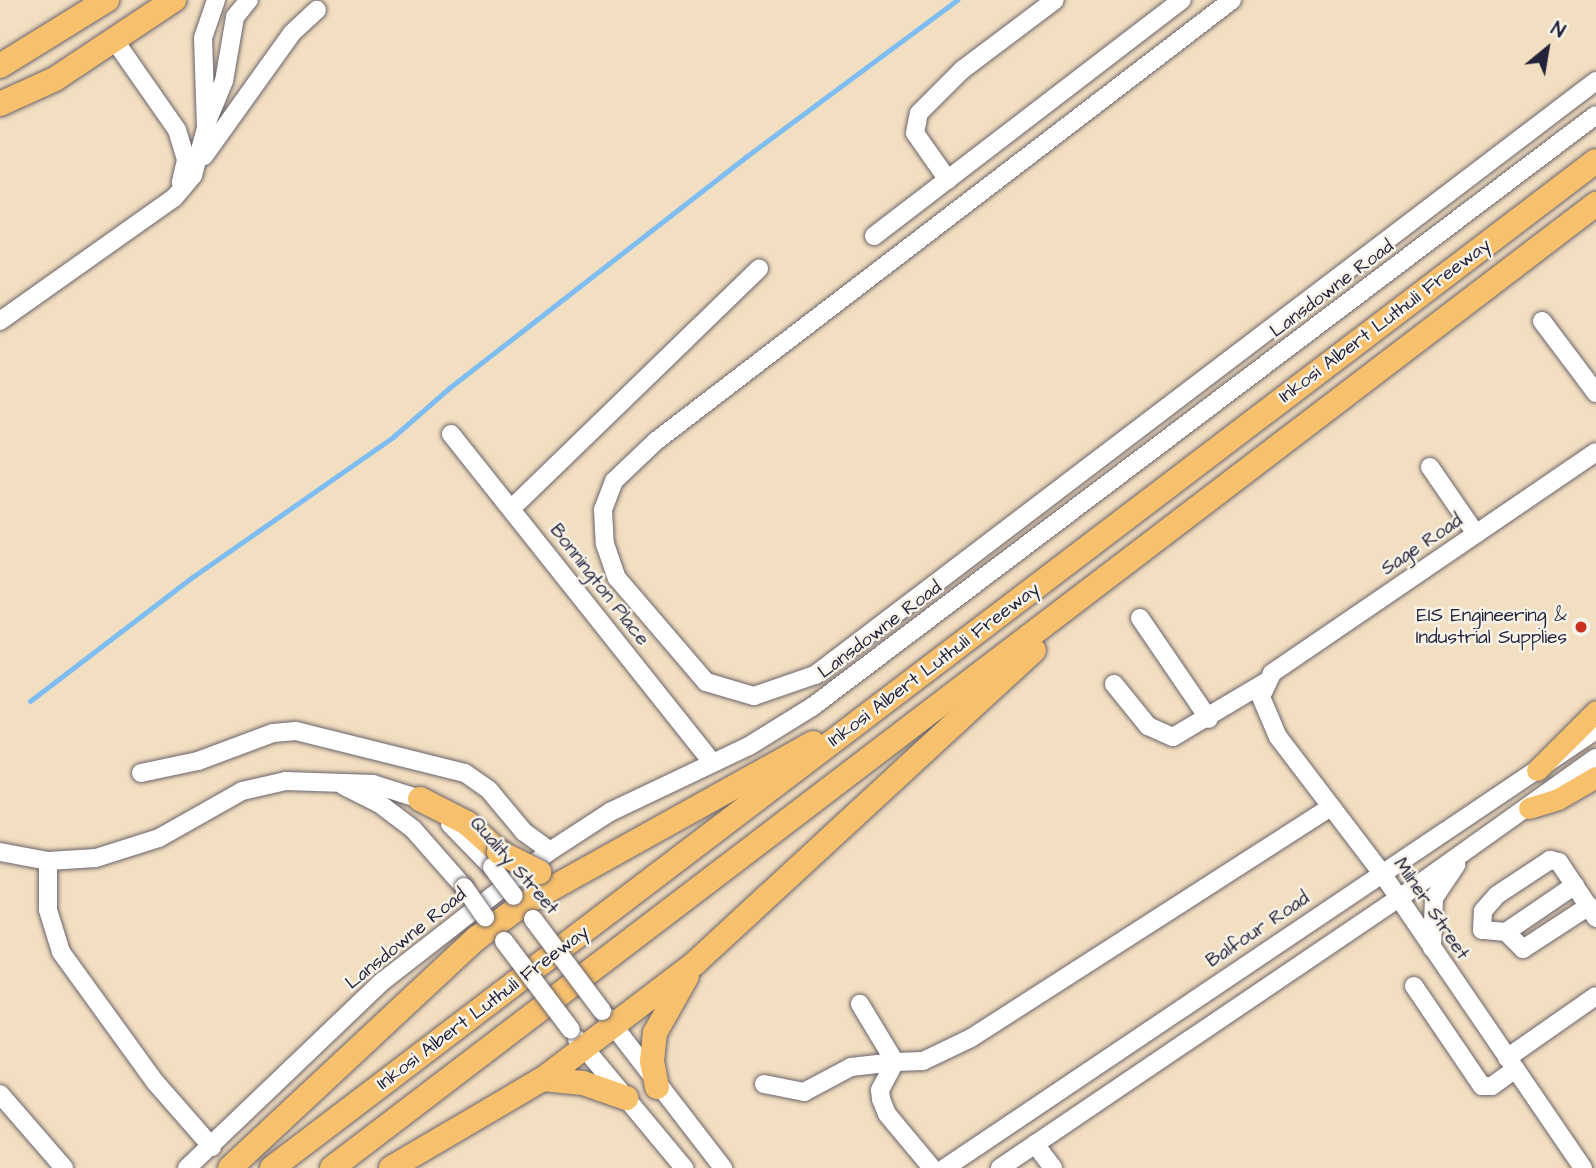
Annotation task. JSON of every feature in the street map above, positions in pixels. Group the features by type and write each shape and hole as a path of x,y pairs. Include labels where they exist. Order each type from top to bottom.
{"highway":[{"path":"0,104 55,79 174,0"},
{"path":"0,66 98,4"},
{"name":"Inkosi Albert Luthuli Freeway","path":"272,1168 1596,161"},
{"name":"Inkosi Albert Luthuli Freeway","path":"332,1168 1596,204"},
{"path":"391,1168 543,1079 586,1049 608,1019 695,963 1135,554"},
{"path":"230,1168 494,928 523,907 578,870 874,711"},
{"path":"420,799 467,823 496,860 545,862 578,870"},
{"path":"657,1087 652,1060 655,1033 695,963"},
{"path":"543,1079 583,1083 626,1098"}],"main road":[{"path":"1537,769 1596,711"},
{"path":"1529,808 1558,799 1596,777"}],"street":[{"path":"200,161 206,125 203,38 216,0"},
{"path":"206,125 224,81 234,17 249,0"},
{"path":"948,180 915,133 919,113 962,70 1055,0"},
{"path":"874,236 1182,0"},
{"path":"1232,0 755,363 638,455 614,481 604,522 605,544 617,578 706,682 754,696 815,675 1596,81"},
{"path":"0,321 174,198 292,33 317,10"},
{"path":"115,41 185,146 186,170 174,198"},
{"name":"Lansdowne Road","path":"187,1168 383,981 610,812 771,735 813,707 1596,115"},
{"path":"512,508 759,269"},
{"path":"1542,321 1596,393"},
{"name":"Bonnington Place","path":"451,433 712,762"},
{"name":"Sage Road","path":"1114,684 1147,726 1161,735 1173,737 1209,719 1596,452"},
{"path":"1430,467 1476,534"},
{"path":"1140,618 1209,719"},
{"name":"Milner Street","path":"1268,678 1263,709 1278,737 1381,873 1583,1168"},
{"name":"Balfour Road","path":"945,1168 1596,730"},
{"path":"141,773 198,761 272,733 296,731 465,773 489,790 545,862"},
{"path":"1000,1168 1398,899 1596,758"},
{"path":"338,783 380,804 413,828 464,887 570,1030 684,1168"},
{"path":"0,852 48,861 96,858 131,849 159,838 208,807 264,784 373,784 420,799"},
{"path":"764,1084 804,1092 851,1067 923,1061 971,1038 1331,807"},
{"path":"1432,949 1434,898 1475,844"},
{"name":"Quality Street","path":"496,860 523,907 657,1087 723,1168"},
{"path":"1550,860 1559,862 1575,885 1592,912 1524,949 1506,932 1482,930 1483,911 1497,895 1550,860"},
{"path":"48,861 48,910 61,952 156,1083 212,1147"},
{"path":"1506,932 1575,885"},
{"path":"1414,986 1482,1086 1492,1086 1511,1064 1596,996"},
{"path":"860,1004 895,1062"},
{"path":"895,1062 880,1090 881,1099 887,1114 932,1168"},
{"path":"1094,1066 1113,1091"},
{"path":"0,1094 64,1168"},
{"path":"1035,1144 1053,1168"}],"waterway":[{"path":"30,701 191,578 393,437 449,388 747,156 957,0"}],"place":[{"name":"EIS Engineering & Industrial Supplies","path":"1581,627"}]}
